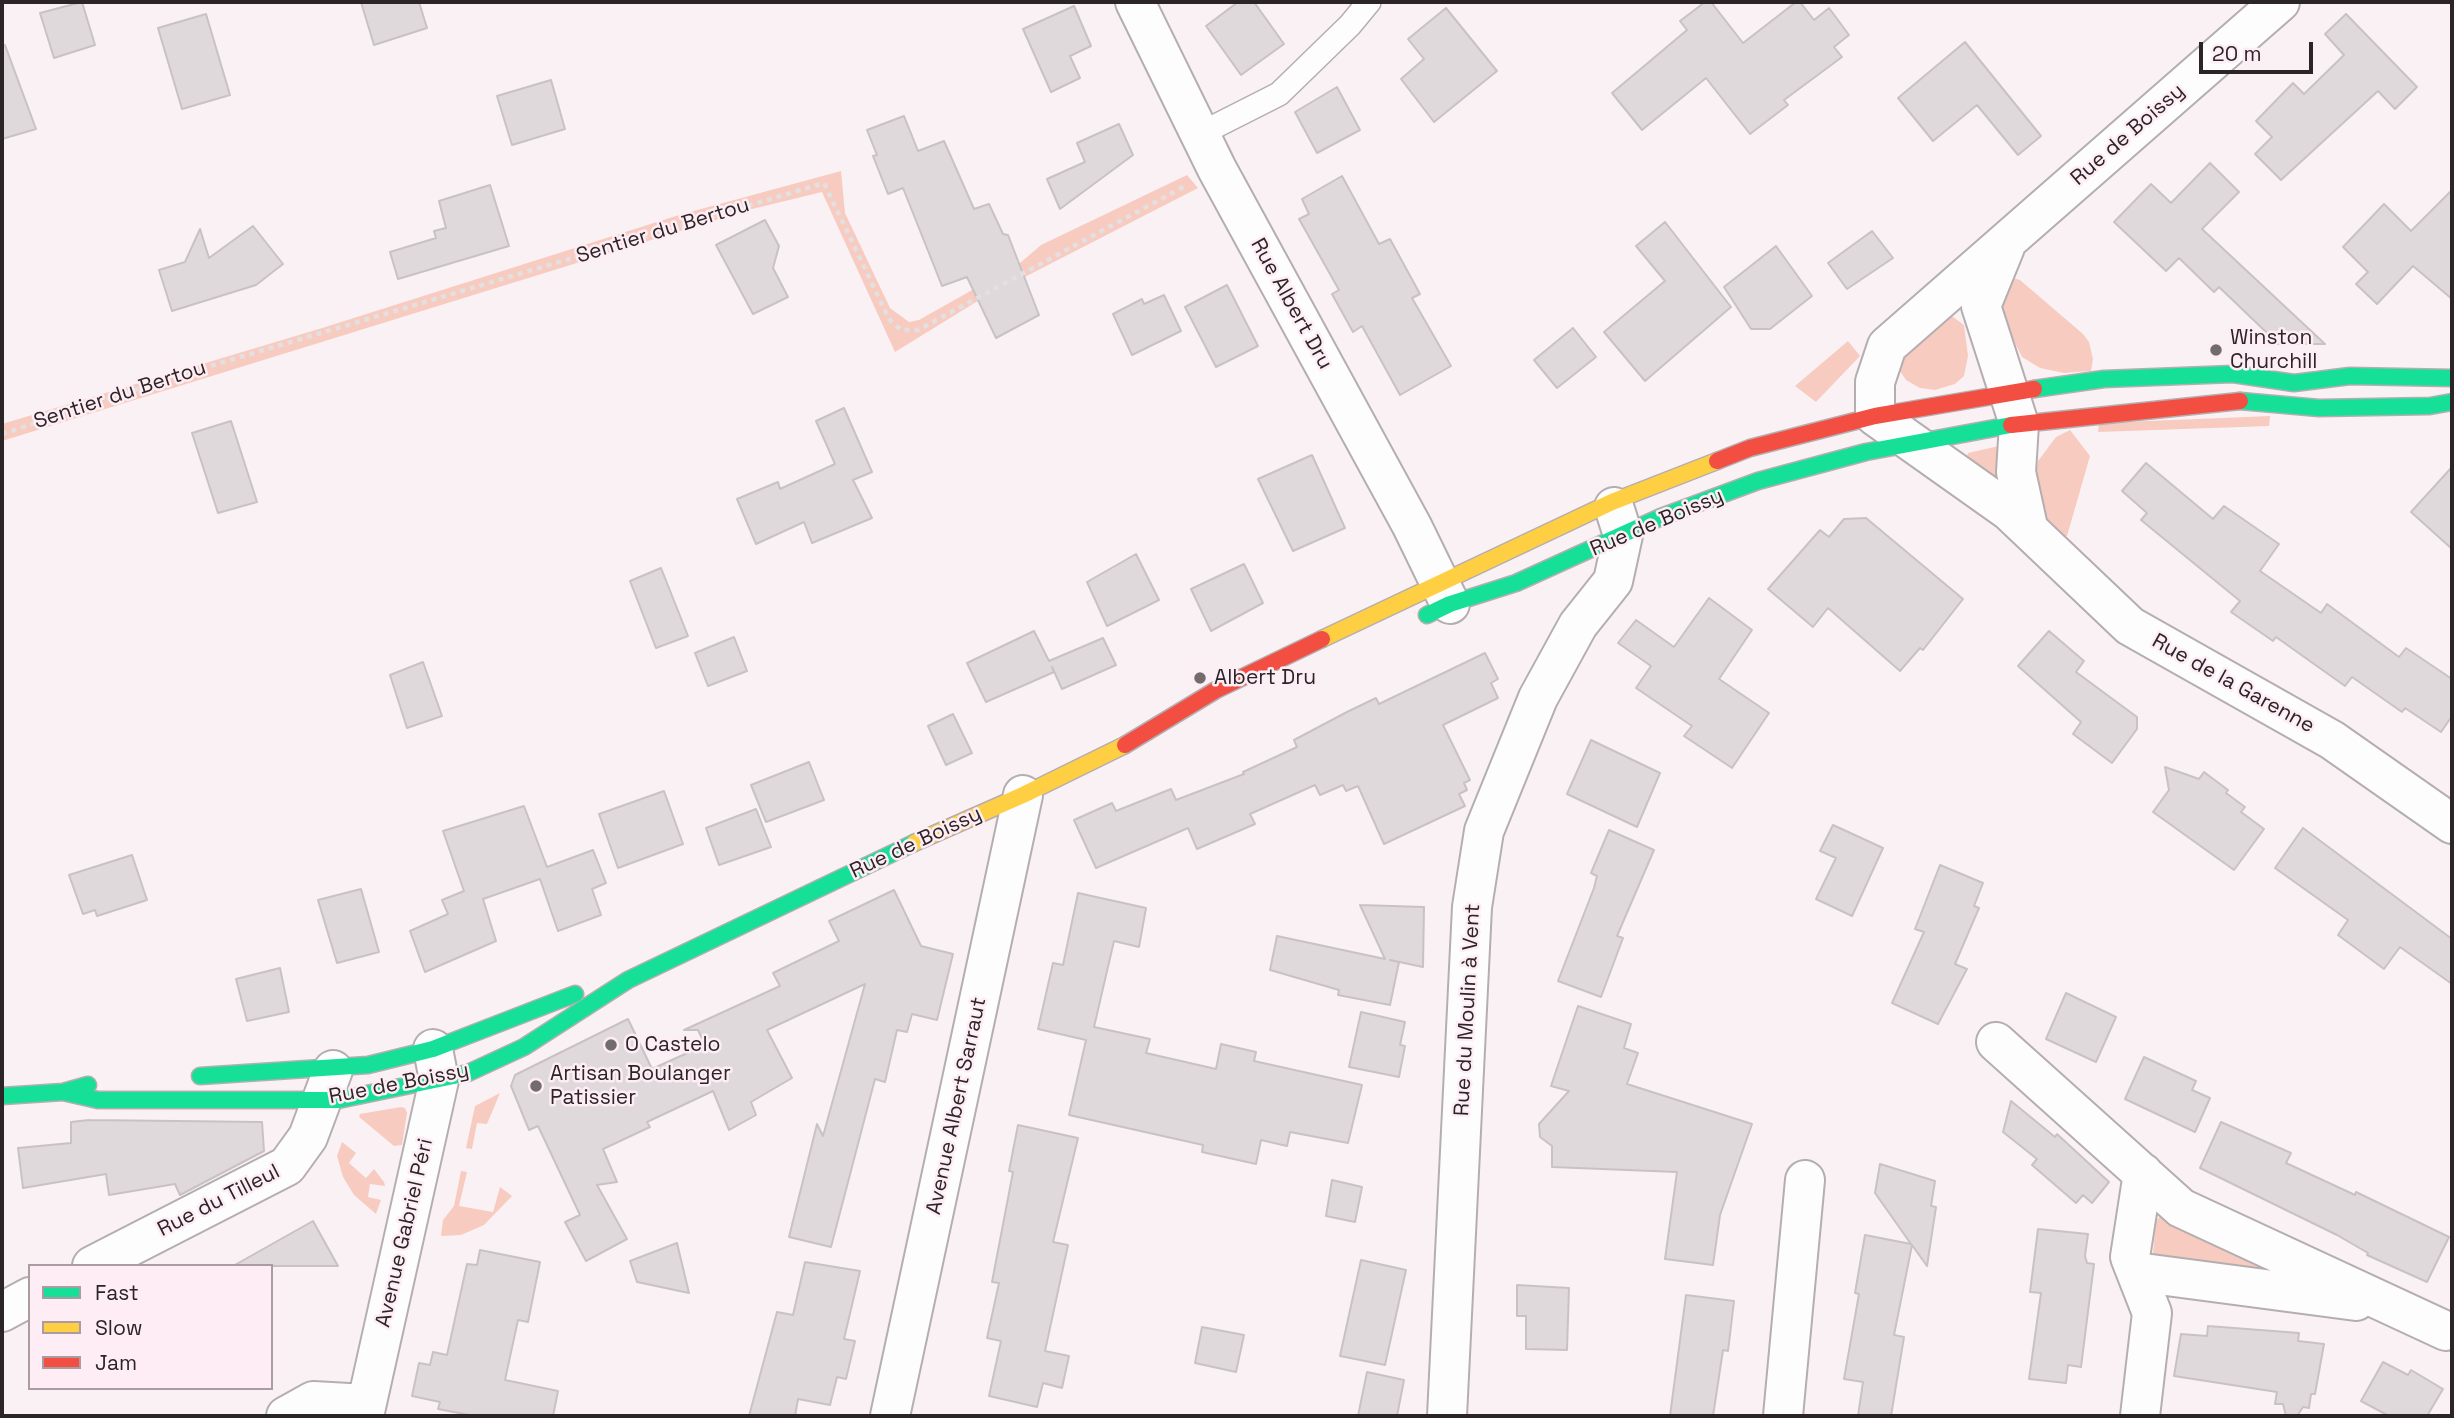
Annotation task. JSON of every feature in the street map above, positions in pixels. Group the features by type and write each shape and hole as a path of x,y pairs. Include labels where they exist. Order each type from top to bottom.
{"street":[{"name":"Rue Albert Dru","path":"1135,2 1217,169 1412,526 1444,594"},
{"name":"Rue de Boissy","path":"1875,416 1875,382 1887,346 2280,2"},
{"name":"Rue de Boissy","path":"2006,404 1980,306 2008,241"},
{"path":"2006,404 2104,379 2233,374 2294,383 2350,376 2452,378"},
{"path":"2006,404 2231,400 2319,408 2430,406 2452,402"},
{"name":"Rue de Boissy","path":"181,1077 329,1085 368,1065 436,1064 468,1073 524,1047 628,980 1129,743 1216,690 1556,547 1750,449 1875,416 2006,404"},
{"name":"Rue de Boissy","path":"1414,621 1444,594 1516,583 1556,547 1618,518 1866,452 1914,444 2006,404"},
{"path":"2006,404 2016,472 2028,527"},
{"name":"Rue de la Garenne","path":"1875,416 2028,527 2130,625 2332,740 2452,824"},
{"name":"Rue du Moulin à Vent","path":"1447,1416 1472,907 1484,831 1538,698 1578,625 1613,580 1618,518"},
{"path":"1556,547 1575,583 1578,625"},
{"name":"Rue de Boissy","path":"1129,743 1202,719"},
{"name":"Avenue Albert Sarraut","path":"890,1416 1023,795"},
{"name":"Rue de Boissy","path":"63,1092 99,1100 329,1085 436,1064 569,996 628,980"},
{"path":"1996,1042 2181,1208 2446,1331"},
{"name":"Avenue Gabriel Péri","path":"365,1410 436,1064"},
{"name":"Rue de Boissy","path":"2,1096 63,1092 111,1081"},
{"name":"Rue du Tilleul","path":"96,1264 287,1166 308,1137 329,1085"},
{"path":"2140,1416 2152,1313 2130,1257 2143,1173"},
{"path":"1783,1416 1805,1180"},
{"path":"2136,1272 2392,1306"},
{"path":"2,1312 28,1298"},
{"path":"286,1416 313,1401 365,1410"}],"lane":[{"path":"1200,134 1279,94 1350,25 1369,2"}],"path":[{"name":"Sentier du Bertou","path":"2,434 180,375 824,183 889,319 901,330 918,330 1217,169"}],"shaded area":[{"path":"841,171 845,213 890,308 909,322 919,320 1020,263 1041,245 1187,175 1198,188 976,302 895,352 822,192 748,210 2,441 2,424 319,329 679,215"},
{"path":"2006,276 2020,280 2083,334 2089,342 2093,359 2091,371 2064,373 2040,368 2022,357 2003,319 2000,294"},
{"path":"1949,314 1964,325 1968,356 1964,376 1955,384 1935,390 1920,388 1906,380 1900,371 1902,360 1940,318"},
{"path":"1848,341 1860,356 1816,402 1795,386"},
{"path":"2270,416 2269,426 2098,432 2099,423"},
{"path":"2070,430 2090,456 2067,536 2060,538 2040,518 2034,486 2038,461 2056,437"},
{"path":"1999,446 2006,492 1965,463 1968,453"},
{"path":"500,1093 487,1124 477,1123 472,1149 466,1148 475,1106"},
{"path":"405,1108 407,1113 402,1145 394,1146 359,1117 360,1114"},
{"path":"342,1142 356,1153 349,1163 366,1178 374,1169 384,1182 385,1186 370,1184 368,1197 381,1200 376,1214 354,1195 343,1177 337,1156"},
{"path":"461,1171 467,1172 459,1206 493,1212 500,1187 512,1196 484,1225 461,1235 441,1236 443,1220 454,1206"},
{"path":"2161,1216 2171,1216 2262,1265 2262,1272 2156,1259 2153,1253 2156,1220"}],"building":[{"path":"82,2 95,45 54,58 40,13"},
{"path":"361,2 419,2 427,28 374,45"},
{"path":"1238,2 1254,2 1284,44 1241,75 1206,26"},
{"path":"1705,2 1711,2 1743,43 1796,2 1800,2 1814,20 1829,8 1849,35 1834,47 1842,57 1784,100 1788,105 1750,134 1706,78 1642,130 1612,93 1687,30 1680,21"},
{"path":"1074,6 1091,46 1070,56 1080,78 1051,92 1023,29"},
{"path":"1446,8 1497,71 1434,122 1401,79 1424,59 1408,39"},
{"path":"206,14 230,95 182,109 158,28"},
{"path":"2346,14 2417,87 2395,109 2378,91 2281,180 2255,154 2272,137 2256,121 2293,83 2304,94 2344,55 2325,34"},
{"path":"1965,42 2041,136 2018,155 1977,105 1933,141 1898,98"},
{"path":"5,45 36,129 2,139 2,46"},
{"path":"551,80 565,129 512,145 497,96"},
{"path":"1337,87 1360,130 1317,153 1295,112"},
{"path":"904,116 918,151 944,141 974,209 989,204 1003,234 1008,235 1039,315 996,338 967,277 942,286 903,188 888,194 873,156 877,155 867,130"},
{"path":"1119,124 1133,155 1060,209 1047,179 1085,162 1077,143"},
{"path":"2210,163 2239,192 2202,229 2325,344 2267,344 2266,332 2219,287 2214,292 2179,258 2166,271 2114,222 2151,184 2171,203"},
{"path":"1342,176 1379,244 1390,239 1420,294 1412,298 1451,366 1400,395 1362,326 1353,332 1332,294 1339,290 1299,219 1309,214 1302,199"},
{"path":"490,185 509,246 398,279 390,252 436,238 434,231 446,228 439,201"},
{"path":"2452,190 2452,299 2413,266 2377,304 2356,284 2368,272 2343,247 2384,204 2411,231"},
{"path":"765,220 779,246 773,268 788,297 753,314 716,245"},
{"path":"1665,222 1731,307 1645,381 1604,332 1665,281 1636,246"},
{"path":"253,226 283,264 256,285 172,311 159,270 185,262 200,229 209,258"},
{"path":"1872,231 1893,258 1847,289 1828,263"},
{"path":"1776,246 1812,296 1770,329 1751,329 1724,287"},
{"path":"1227,285 1258,346 1216,367 1185,307"},
{"path":"1164,295 1181,331 1132,355 1113,314 1142,299 1144,304"},
{"path":"1573,328 1596,357 1557,388 1534,360"},
{"path":"844,408 872,472 853,480 872,518 812,543 804,522 756,544 737,499 778,482 780,489 835,464 816,421"},
{"path":"231,421 257,502 218,513 192,433"},
{"path":"1312,455 1345,528 1293,551 1258,479"},
{"path":"2146,463 2213,519 2224,506 2279,544 2260,571 2321,613 2327,604 2399,657 2406,648 2452,679 2452,716 2441,732 2405,708 2402,712 2352,677 2345,686 2276,637 2273,641 2231,612 2240,601 2141,520 2147,513 2122,491"},
{"path":"2452,467 2452,549 2411,512"},
{"path":"1866,518 1963,599 1923,650 1920,648 1900,671 1828,608 1813,627 1768,589 1820,530 1829,537 1844,519"},
{"path":"1136,554 1159,600 1107,626 1087,582"},
{"path":"1244,564 1263,603 1211,631 1191,589"},
{"path":"661,568 688,636 656,648 630,581"},
{"path":"1709,598 1752,630 1719,679 1769,713 1732,768 1684,736 1692,726 1636,688 1651,666 1618,643 1636,620 1674,647"},
{"path":"1034,631 1049,661 1103,638 1116,665 1062,689 1052,667 1054,672 986,702 967,663"},
{"path":"2049,631 2084,661 2076,672 2137,717 2137,729 2112,763 2073,734 2081,722 2018,666"},
{"path":"734,637 747,671 708,686 695,653"},
{"path":"1485,653 1498,679 1491,683 1498,698 1443,725 1470,780 1464,783 1467,790 1459,794 1465,806 1384,844 1358,786 1346,791 1343,785 1320,795 1315,785 1250,814 1255,824 1197,849 1188,828 1096,868 1074,820 1112,803 1116,811 1171,789 1176,800 1244,774 1243,772 1297,747 1294,740 1347,712 1376,698 1379,704"},
{"path":"423,662 442,716 407,728 390,675"},
{"path":"953,714 972,753 946,765 928,726"},
{"path":"1591,740 1660,773 1637,827 1567,794"},
{"path":"809,762 824,800 766,822 751,785"},
{"path":"2165,767 2199,779 2204,772 2245,807 2241,812 2264,829 2234,870 2153,812 2169,790"},
{"path":"664,791 683,844 618,868 599,814"},
{"path":"524,806 547,867 593,850 606,883 592,889 601,915 558,931 540,879 483,899 496,941 425,972 410,931 448,914 442,900 464,891 443,831"},
{"path":"756,809 771,847 719,865 706,828"},
{"path":"1833,825 1883,848 1852,916 1816,899 1836,858 1820,851"},
{"path":"2303,828 2452,939 2452,984 2400,947 2384,969 2338,935 2348,920 2275,868"},
{"path":"1609,830 1654,850 1617,936 1623,938 1601,997 1558,981 1594,888 1597,876 1591,873"},
{"path":"132,855 147,900 97,916 95,910 83,914 69,875"},
{"path":"1940,865 1983,883 1974,906 1979,908 1955,964 1967,969 1938,1024 1892,1003 1924,932 1915,929"},
{"path":"361,889 379,952 337,963 318,900"},
{"path":"894,890 921,946 953,954 937,1020 912,1014 907,1032 897,1030 885,1082 875,1079 831,1247 789,1237 817,1124 823,1136 865,984 767,1030 792,1078 751,1102 756,1115 729,1130 713,1091 647,1122 650,1127 603,1149 617,1182 597,1185 627,1239 586,1261 565,1222 580,1215 538,1126 529,1130 511,1086 515,1075 628,1019 652,1069 705,1045 698,1030 684,1030 780,986 773,973 839,941 829,921"},
{"path":"1078,893 1146,908 1139,947 1114,941 1094,1027 1150,1039 1146,1053 1216,1069 1221,1044 1256,1052 1254,1061 1362,1085 1348,1143 1290,1132 1287,1146 1261,1140 1256,1164 1202,1152 1203,1145 1069,1115 1086,1040 1038,1029 1053,963 1063,965"},
{"path":"1360,905 1424,907 1423,967 1390,960 1399,962 1390,1005 1338,995 1339,990 1270,970 1277,936 1385,959"},
{"path":"280,968 289,1012 247,1021 236,979"},
{"path":"2066,993 2116,1017 2096,1062 2046,1039"},
{"path":"1578,1006 1631,1024 1624,1048 1638,1053 1627,1084 1752,1124 1720,1215 1713,1265 1665,1259 1677,1172 1552,1167 1552,1146 1540,1137 1539,1124 1569,1091 1551,1086"},
{"path":"1361,1012 1405,1022 1400,1045 1405,1046 1399,1077 1349,1067"},
{"path":"2144,1057 2196,1081 2192,1090 2210,1098 2195,1132 2125,1099"},
{"path":"2011,1101 2055,1137 2057,1134 2109,1182 2092,1203 2083,1195 2076,1203 2032,1165 2037,1159 2003,1132"},
{"path":"71,1122 262,1122 264,1151 180,1195 175,1184 109,1195 106,1174 23,1188 18,1148 71,1143"},
{"path":"2221,1122 2291,1153 2286,1163 2355,1195 2356,1192 2449,1237 2427,1282 2367,1255 2368,1253 2337,1235 2200,1168"},
{"path":"1018,1125 1078,1138 1053,1242 1068,1245 1045,1351 1069,1356 1062,1388 1043,1383 1037,1407 989,1396 1001,1341 987,1338 999,1283 992,1282 1013,1172 1009,1171"},
{"path":"1880,1164 1935,1181 1931,1206 1936,1207 1927,1266 1912,1245 1894,1335 1904,1337 1891,1416 1858,1416 1863,1382 1844,1379 1859,1294 1855,1293 1865,1235 1911,1244 1875,1193"},
{"path":"1332,1180 1362,1187 1355,1222 1326,1216"},
{"path":"313,1221 338,1266 273,1266 237,1264"},
{"path":"2038,1229 2088,1234 2085,1256 2087,1263 2094,1264 2081,1367 2068,1365 2066,1383 2029,1379 2041,1293 2030,1292"},
{"path":"677,1243 689,1293 637,1282 630,1261"},
{"path":"480,1250 540,1262 528,1322 518,1320 505,1380 558,1391 553,1416 475,1416 438,1409 440,1402 412,1396 419,1363 430,1365 433,1352 447,1355 467,1264 477,1265"},
{"path":"1361,1260 1406,1270 1385,1365 1340,1356"},
{"path":"805,1262 860,1271 844,1339 855,1341 846,1379 837,1377 830,1405 798,1399 795,1416 749,1416 777,1312 793,1315"},
{"path":"1517,1285 1569,1288 1567,1350 1526,1349 1526,1316 1517,1316"},
{"path":"1686,1295 1734,1301 1728,1351 1723,1350 1713,1416 1670,1416"},
{"path":"2208,1326 2299,1333 2298,1341 2324,1344 2315,1394 2311,1394 2309,1408 2303,1407 2297,1416 2286,1416 2283,1404 2275,1404 2277,1392 2174,1376 2181,1334 2207,1336"},
{"path":"1202,1327 1244,1335 1236,1372 1195,1363"},
{"path":"2383,1362 2408,1375 2411,1370 2443,1389 2427,1416 2389,1416 2361,1401"},
{"path":"1367,1372 1404,1380 1397,1416 1358,1416"}],"traffic: fast":[{"path":"2034,389 2104,379 2233,374 2294,383 2350,376 2452,378"},
{"path":"2240,401 2319,408 2430,406 2452,402"},
{"path":"1427,615 1450,604 1516,583 1661,517 1758,481 1866,452 2011,425"},
{"path":"63,1092 98,1100 338,1100 468,1073 524,1047 628,980 914,843"},
{"path":"200,1076 368,1065 433,1049 575,994"},
{"path":"2,1096 63,1092 88,1085"}],"traffic: slow":[{"path":"1322,639 1612,502 1717,461"},
{"path":"914,843 1023,795 1125,745"}],"traffic: jam":[{"path":"1717,461 1750,448 1875,416 2034,389"},
{"path":"2011,425 2240,401"},
{"path":"1125,745 1216,690 1322,639"}],"place":[{"name":"Winston Churchill","path":"2216,350"},
{"name":"Albert Dru","path":"1200,678"},
{"name":"O Castelo","path":"611,1045"},
{"name":"Artisan Boulanger Patissier","path":"536,1086"}]}
